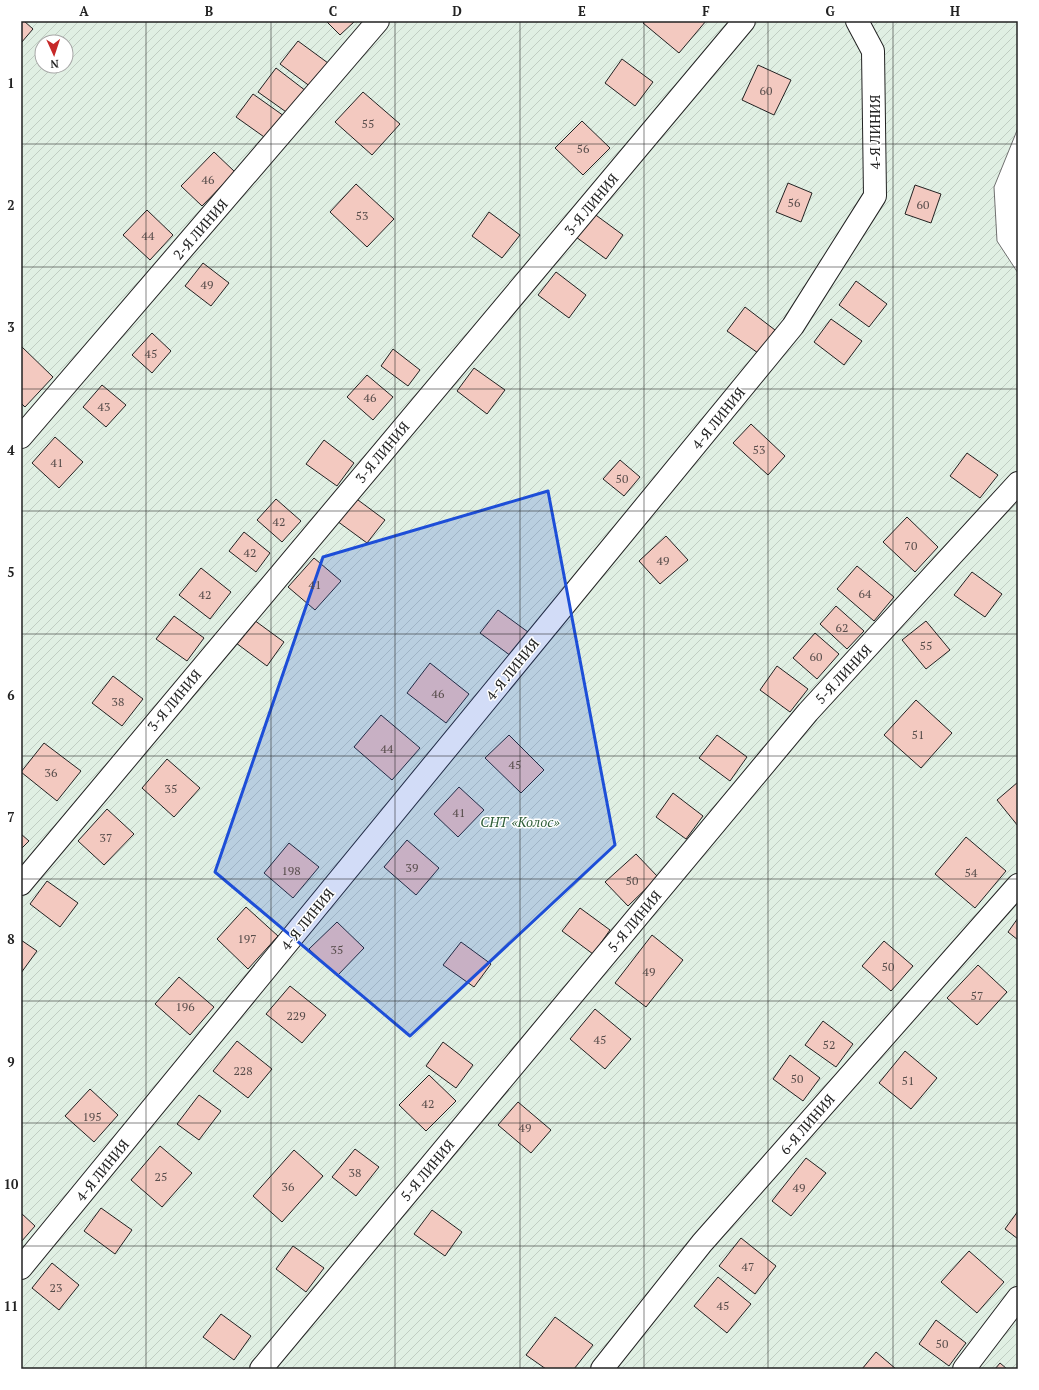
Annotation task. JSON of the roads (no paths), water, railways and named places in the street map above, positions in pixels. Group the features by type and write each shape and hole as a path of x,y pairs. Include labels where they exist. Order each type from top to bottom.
{"street":[{"name":"2-Я ЛИНИЯ","path":"21,437 378,21"},
{"name":"3-Я ЛИНИЯ","path":"21,884 744,21"},
{"name":"4-Я ЛИНИЯ","path":"21,1268 793,326 875,196 873,51 857,21"},
{"name":"5-Я ЛИНИЯ","path":"261,1369 808,712 1018,483"},
{"name":"6-Я ЛИНИЯ","path":"602,1369 702,1243 1018,885"},
{"path":"964,1369 1018,1298"}],"park label":[{"name":"СНТ «Колос»","path":"520,821"}]}
